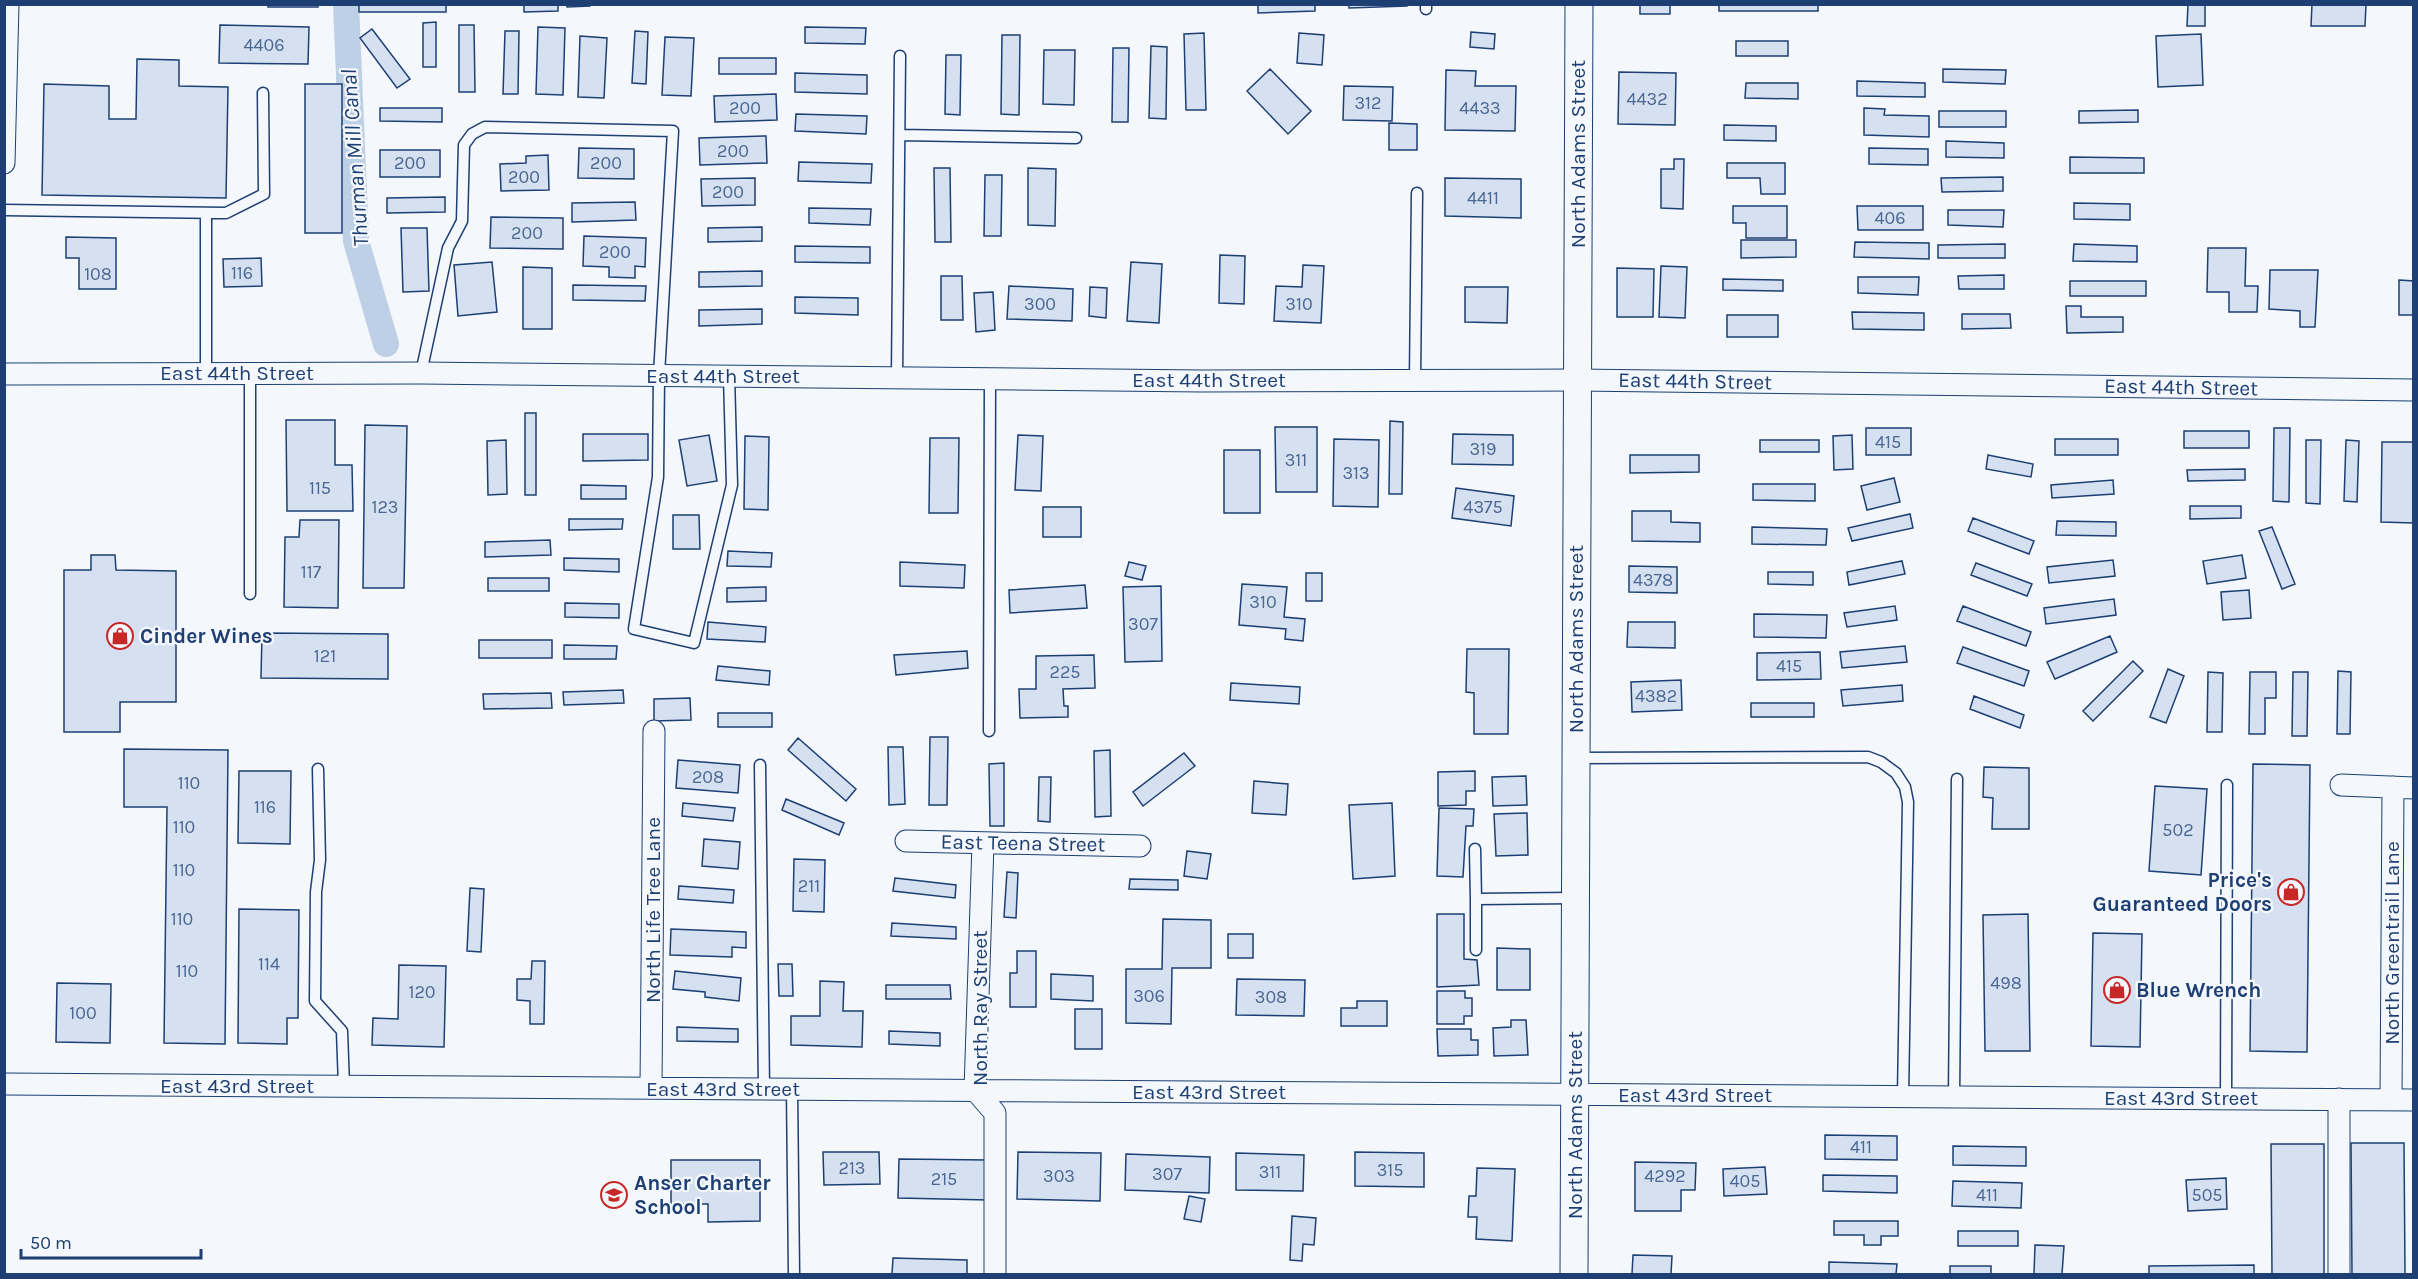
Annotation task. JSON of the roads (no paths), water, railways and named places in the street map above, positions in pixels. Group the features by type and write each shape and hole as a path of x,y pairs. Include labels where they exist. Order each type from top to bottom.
{"street":[{"path":"4,163 8,4"},
{"name":"North Adams Street","path":"1574,1275 1579,4"},
{"name":"East 44th Street","path":"4,374 421,373 1202,381 1576,380 2414,390"},
{"name":"North Life Tree Lane","path":"651,1088 654,731"},
{"name":"North Greentrail Lane","path":"2341,785 2403,787 2391,1100"},
{"name":"East Teena Street","path":"906,841 1140,846"},
{"name":"North Ray Street","path":"983,843 975,1090 995,1113 995,1275"},
{"name":"East 43rd Street","path":"4,1084 2414,1100"},
{"path":"2338,1099 2339,1275"}],"lane":[{"path":"897,377 900,56"},
{"path":"4,210 226,213 264,194 263,93"},
{"path":"421,373 448,248 462,221 464,145 472,134 485,127 673,131 659,375 658,477 634,629 694,643 732,485 729,376"},
{"path":"900,135 1076,138"},
{"path":"1415,380 1417,193"},
{"path":"206,214 206,374"},
{"path":"250,373 250,594"},
{"path":"989,731 990,378"},
{"path":"1575,758 1868,758 1881,762 1896,773 1905,787 1909,832 1903,1096"},
{"path":"760,765 764,1089"},
{"path":"318,770 320,860 316,892 315,1001 342,1031 344,1086"},
{"path":"1954,1097 1957,778"},
{"path":"2226,1099 2227,785"},
{"path":"1475,849 1476,950"},
{"path":"1476,899 1575,898"},
{"path":"792,1089 795,1275"}],"waterway":[{"name":"Thurman Mill Canal","path":"346,4 356,241 386,344"}],"place":[{"name":"Cinder Wines","path":"120,636"},
{"name":"Price's Guaranteed Doors","path":"2291,892"},
{"name":"Blue Wrench","path":"2117,990"},
{"name":"Anser Charter School","path":"614,1195"}]}
